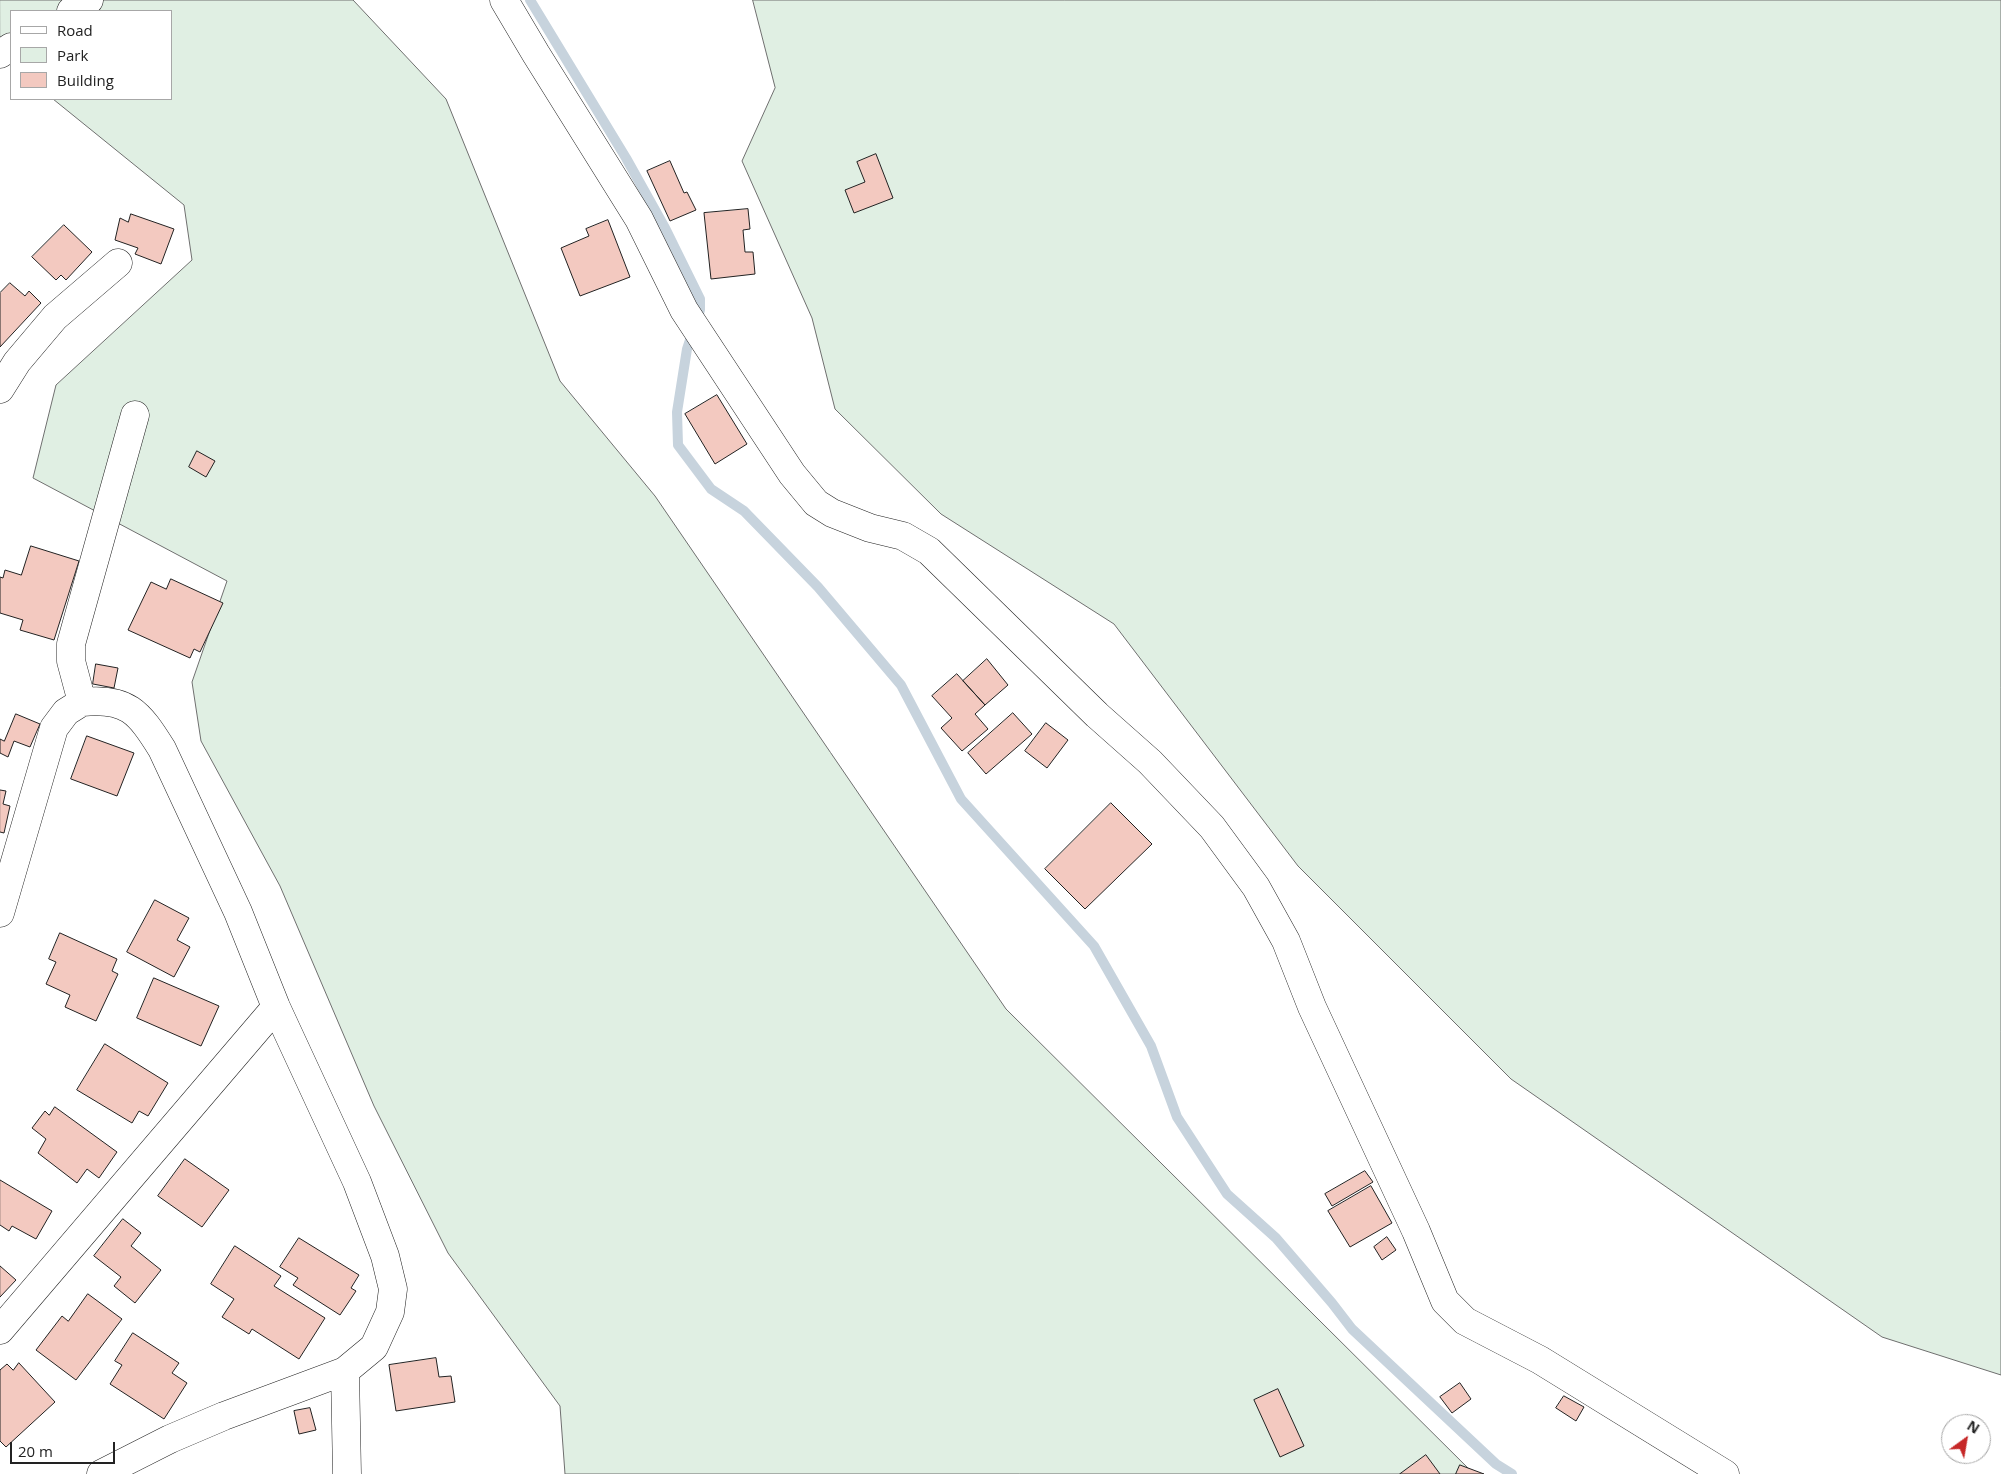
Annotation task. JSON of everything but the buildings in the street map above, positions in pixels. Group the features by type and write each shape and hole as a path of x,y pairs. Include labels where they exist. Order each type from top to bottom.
{"street":[{"path":"73,10 89,0"},
{"path":"504,0 639,219 684,310 792,474 816,503 832,513 870,528 903,536 929,551 1097,715 1150,762 1212,827 1256,887 1286,941 1312,1008 1416,1231 1446,1301 1465,1321 1540,1360 1725,1474"},
{"path":"0,389 17,362 55,317 118,262"},
{"path":"82,702 71,661 72,644 135,415"},
{"path":"0,913 54,728 66,712 82,702 102,700 129,707 148,726 162,748 238,912 276,1007 357,1182 384,1256 393,1289 390,1312 374,1347 345,1371 224,1416 170,1439 101,1474"},
{"path":"0,1330 276,1007"},
{"path":"345,1371 347,1474"}],"green space":[{"path":"0,0 353,0 446,99 560,381 655,496 1006,1009 1474,1474 565,1474 560,1406 448,1253 374,1106 280,886 201,741 192,682 227,581 33,478 56,385 192,260 184,205 54,100 172,100 172,10 10,10 10,64 0,56"},
{"path":"753,0 2001,0 2001,1375 1882,1337 1511,1079 1298,866 1114,624 941,514 835,409 812,318 742,161 775,88"}],"waterway":[{"path":"530,0 626,158 665,228 700,299 700,310 687,349 677,412 678,445 711,489 744,511 818,587 901,685 961,799 1094,946 1151,1046 1177,1117 1227,1194 1276,1238 1352,1329 1496,1464 1512,1474"}]}
